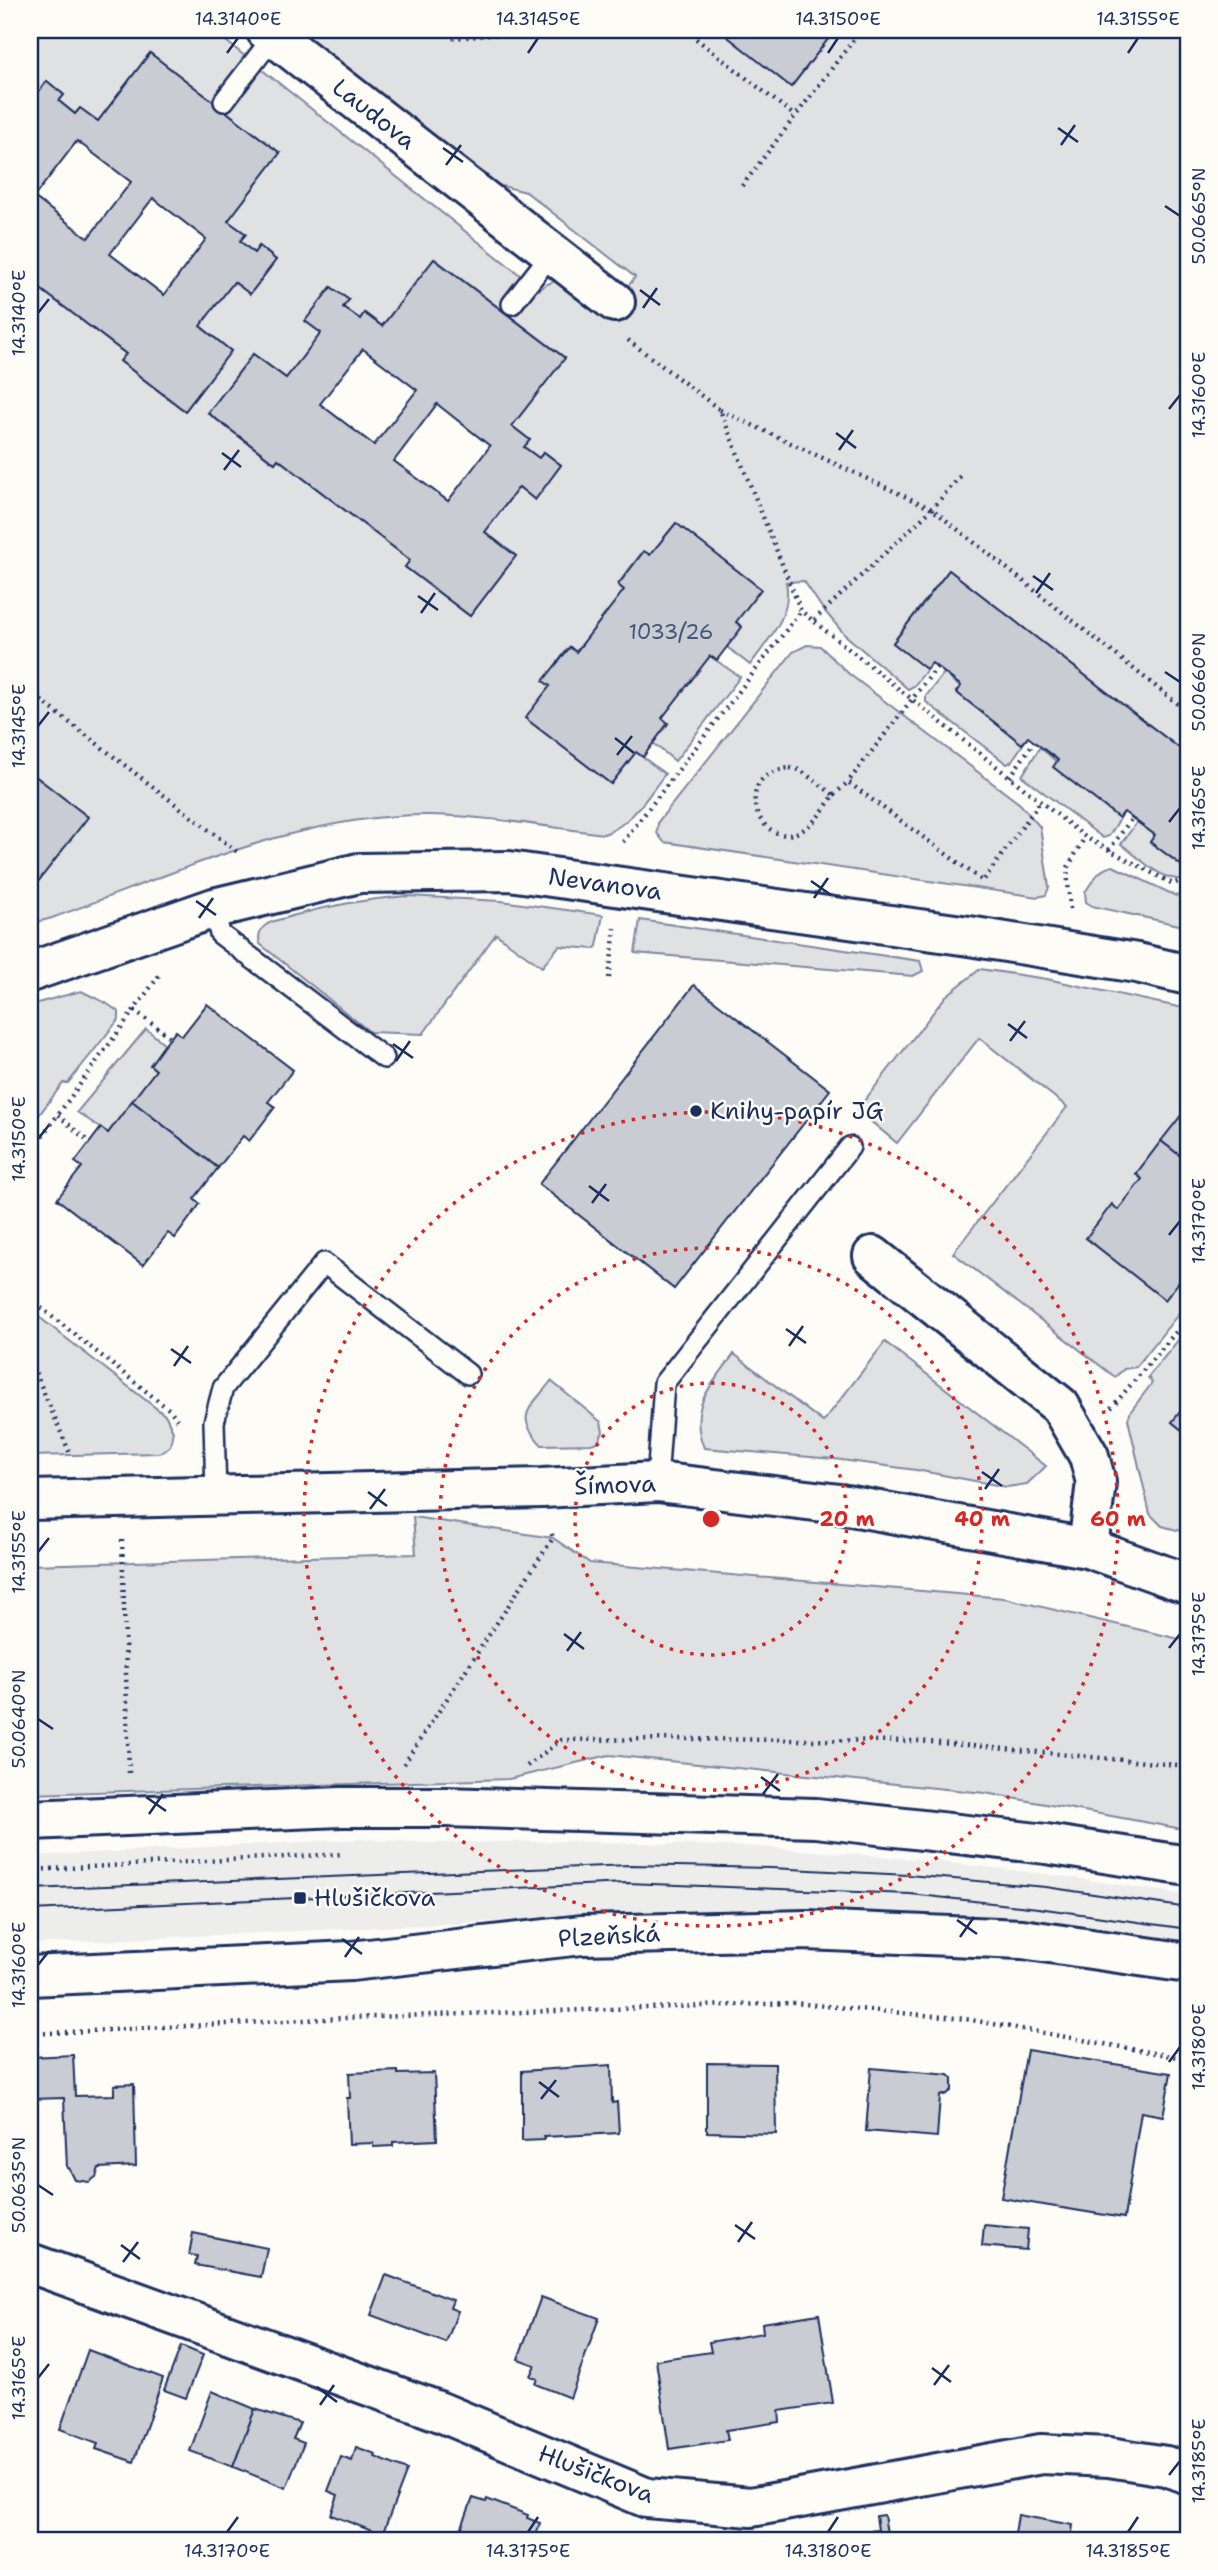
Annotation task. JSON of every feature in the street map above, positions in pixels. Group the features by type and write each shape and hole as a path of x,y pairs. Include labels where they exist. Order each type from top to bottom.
{"street":[{"name":"Laudova","path":"270,33 552,253 620,319"},
{"name":"Nevanova","path":"30,972 214,908 359,873 509,871 969,936 1137,963 1188,975"},
{"path":"873,1256 1060,1406 1089,1456 1096,1482 1088,1548"},
{"name":"Šímova","path":"30,1500 542,1488 657,1482 840,1504 1088,1548 1188,1584"},
{"path":"30,1820 341,1807 445,1807 816,1818 1046,1844 1188,1866"},
{"name":"Plzeňská","path":"30,1976 351,1961 582,1936 806,1930 1022,1939 1188,1963"},
{"name":"Hlušičkova","path":"30,2263 438,2411 647,2498 751,2507 1041,2454 1109,2458 1166,2466 1188,2474"}],"lane":[{"path":"224,101 270,33"},
{"path":"512,304 552,253"},
{"path":"214,908 220,934 384,1058"},
{"path":"657,1482 664,1383 850,1147"},
{"path":"216,1495 214,1422 223,1388 324,1263 468,1374"}],"path":[{"path":"441,30 452,38 559,30"},
{"path":"685,30 795,116"},
{"path":"742,186 861,30"},
{"path":"620,319 720,410 932,509 1188,712"},
{"path":"720,410 802,611 1085,838 1173,884 1188,878"},
{"path":"814,620 932,509 961,475"},
{"path":"623,842 802,611"},
{"path":"834,795 800,770 790,768 769,772 761,780 754,799 755,810 761,820 779,833 801,831 811,824 848,782 937,667"},
{"path":"30,692 240,854"},
{"path":"1010,777 1034,742"},
{"path":"848,782 983,881 1040,802"},
{"path":"1109,850 1132,818"},
{"path":"1070,919 1067,869 1085,838"},
{"path":"609,978 616,918"},
{"path":"30,1153 166,967"},
{"path":"134,1010 171,1038"},
{"path":"58,1115 90,1143"},
{"path":"30,1299 171,1411 179,1422"},
{"path":"1110,1410 1188,1318"},
{"path":"30,1360 74,1462"},
{"path":"121,1498 129,1777"},
{"path":"403,1765 553,1538 550,1525"},
{"path":"520,1771 561,1740 919,1741 1188,1766"},
{"path":"30,1870 343,1854"},
{"path":"30,2034 343,2018 794,2003 966,2019 1188,2059"}],"shaded area":[{"path":"30,30 212,30 539,290 557,280 609,312 635,277 526,192 486,182 289,30 719,30 792,86 835,30 1188,30 1188,755 949,570 893,642 926,669 932,663 914,686 908,689 844,634 804,581 786,582 786,606 782,616 771,637 750,665 727,647 742,627 736,622 761,589 676,524 650,555 643,551 618,584 624,590 576,652 569,647 544,681 550,686 526,718 611,784 636,752 665,774 623,824 604,834 496,820 430,815 381,817 332,824 237,850 30,924 30,892 88,817 30,772 30,281 126,354 121,362 185,411 231,351 200,326 234,282 251,293 276,260 260,246 254,253 240,241 245,234 228,221 280,153 150,53 98,121 80,108 75,114 59,101 64,95 47,82 30,103","holes":["435,259 565,358 512,426 529,440 524,447 539,458 544,452 561,465 535,499 519,487 485,532 516,556 470,616 405,567 410,560 278,459 274,463 208,413 253,354 286,378 348,300 343,307 360,319 365,313 382,326"]},
{"path":"807,645 820,646 849,674 1020,804 1040,827 1049,887 1046,895 1038,897 664,842 657,833 658,822 793,652"},
{"path":"710,656 740,677 675,761 653,743 668,724 662,718"},
{"path":"944,673 1023,743 1028,737 1011,762 1007,764 926,702 926,696"},
{"path":"1040,747 1119,817 1124,812 1109,836 1103,838 1022,776"},
{"path":"1137,822 1155,835 1150,842 1183,867 1188,862 1188,879 1161,874 1121,844"},
{"path":"1113,866 1176,896 1188,892 1188,927 1092,906 1086,902 1085,892 1094,879 1104,869"},
{"path":"407,896 501,901 603,915 597,946 594,949 559,946 542,967 496,934 423,1034 370,1032 260,944 262,929 275,921 335,906"},
{"path":"640,920 920,961 923,971 913,976 635,953"},
{"path":"980,969 1047,979 1188,1009 1188,1109 1136,1174 1142,1179 1118,1210 1112,1205 1086,1238 1165,1299 1188,1270 1188,1302 1136,1367 1124,1369 1115,1377 953,1253 1067,1107 979,1038 897,1143 857,1110 946,996"},
{"path":"81,991 119,1012 119,1019 68,1083 63,1083 30,1127 30,1005"},
{"path":"146,1029 165,1044 150,1065 156,1070 108,1133 77,1112"},
{"path":"30,1310 166,1416 173,1431 170,1446 159,1453 30,1456"},
{"path":"1188,1328 1188,1402 1172,1422 1188,1435 1188,1533 1162,1526 1150,1514 1128,1419 1152,1383 1148,1377"},
{"path":"885,1342 1046,1466 1027,1484 1007,1487 916,1470 834,1459 704,1448 699,1433 700,1409 710,1387 734,1354 823,1422"},
{"path":"551,1381 601,1422 603,1432 598,1442 542,1445 533,1435 528,1426 528,1412"},
{"path":"413,1517 553,1538 590,1563 1004,1598 1188,1641 1188,1830 985,1793 609,1755 509,1779 30,1794 30,1565 416,1554"},
{"path":"360,1839 433,1843 570,1841 762,1847 926,1860 1061,1876 1188,1895 1188,1944 853,1913 671,1913 30,1944 30,1856"}],"building":[{"path":"719,30 835,30 791,87"},
{"path":"150,53 280,153 228,221 246,234 240,241 254,253 259,246 276,260 250,294 234,282 200,326 231,351 185,411 120,361 126,354 30,281 30,136 36,128 30,123 30,103 47,81 64,95 59,101 75,114 80,108 98,121","holes":["77,141 131,182 88,238 34,197","153,198 206,239 164,295 110,254"]},
{"path":"434,259 565,358 512,426 530,440 524,447 539,458 544,452 561,465 535,500 519,487 485,532 516,556 470,616 405,567 410,560 278,459 275,463 208,413 253,354 286,378 321,333 305,321 331,287 349,300 343,307 360,319 364,313 382,326","holes":["363,349 417,390 374,445 320,404","437,404 490,446 448,501 394,461"]},
{"path":"676,523 761,589 736,622 742,627 717,660 710,656 662,718 668,723 643,757 636,752 611,784 525,718 550,686 543,681 570,647 576,652 624,590 618,585 644,551 650,555"},
{"path":"949,570 1188,755 1188,862 1184,867 1150,842 1155,835 1124,812 1119,818 1053,767 1058,760 1028,737 1022,744 956,692 961,686 932,663 926,669 893,643"},
{"path":"30,772 88,817 30,892"},
{"path":"694,985 830,1090 674,1289 539,1184"},
{"path":"207,1004 293,1070 268,1102 275,1107 249,1141 243,1136 218,1168 132,1101 156,1070 150,1065 165,1044 176,1031 182,1036"},
{"path":"132,1101 218,1168 194,1199 200,1204 175,1238 168,1233 143,1265 57,1199 82,1167 75,1162 101,1128 108,1133"},
{"path":"1188,1109 1188,1162 1161,1141"},
{"path":"1161,1141 1188,1162 1188,1270 1165,1300 1086,1238 1112,1204 1118,1210 1142,1179 1136,1174"},
{"path":"1188,1402 1188,1435 1172,1422"},
{"path":"1027,2050 1171,2073 1163,2116 1141,2112 1124,2218 1001,2198"},
{"path":"73,2055 75,2096 114,2095 114,2085 134,2084 136,2166 99,2168 96,2177 89,2182 75,2180 67,2168 64,2098 31,2099 30,2057"},
{"path":"707,2063 775,2064 776,2134 707,2132"},
{"path":"611,2065 612,2103 617,2102 619,2133 544,2137 544,2140 522,2141 522,2071"},
{"path":"871,2068 949,2075 952,2078 952,2090 940,2096 937,2137 866,2131"},
{"path":"398,2071 398,2074 434,2073 437,2140 393,2142 393,2146 373,2147 373,2143 349,2144 349,2073"},
{"path":"984,2225 1028,2229 1026,2250 982,2246"},
{"path":"193,2233 267,2248 261,2277 195,2265 197,2256 189,2255"},
{"path":"386,2275 453,2300 450,2308 458,2311 446,2343 371,2315"},
{"path":"541,2297 599,2318 570,2398 535,2384 537,2379 530,2376 535,2365 518,2359"},
{"path":"819,2314 833,2403 779,2411 780,2422 726,2430 728,2440 669,2449 656,2360 711,2352 709,2342 763,2333 762,2323"},
{"path":"181,2346 203,2355 186,2398 164,2390"},
{"path":"88,2350 163,2378 134,2462 96,2449 98,2443 60,2429"},
{"path":"212,2391 255,2409 233,2467 190,2451"},
{"path":"255,2409 300,2423 293,2439 304,2443 286,2488 233,2467"},
{"path":"356,2447 407,2470 382,2535 331,2515 338,2495 328,2491 341,2457 352,2461"},
{"path":"473,2498 486,2502 487,2499 528,2515 527,2518 540,2523 534,2540 457,2540"},
{"path":"884,2515 888,2540 869,2540 868,2531 878,2530 876,2516"},
{"path":"1018,2515 1073,2525 1071,2540 1014,2540"}],"tram line":[{"path":"30,1889 630,1865 908,1875 1046,1887 1188,1908"},
{"path":"30,1910 627,1883 910,1894 1188,1929"}],"place":[{"name":"Knihy-papír JG","path":"696,1111"},
{"name":"Hlušičkova","path":"300,1898"}]}
